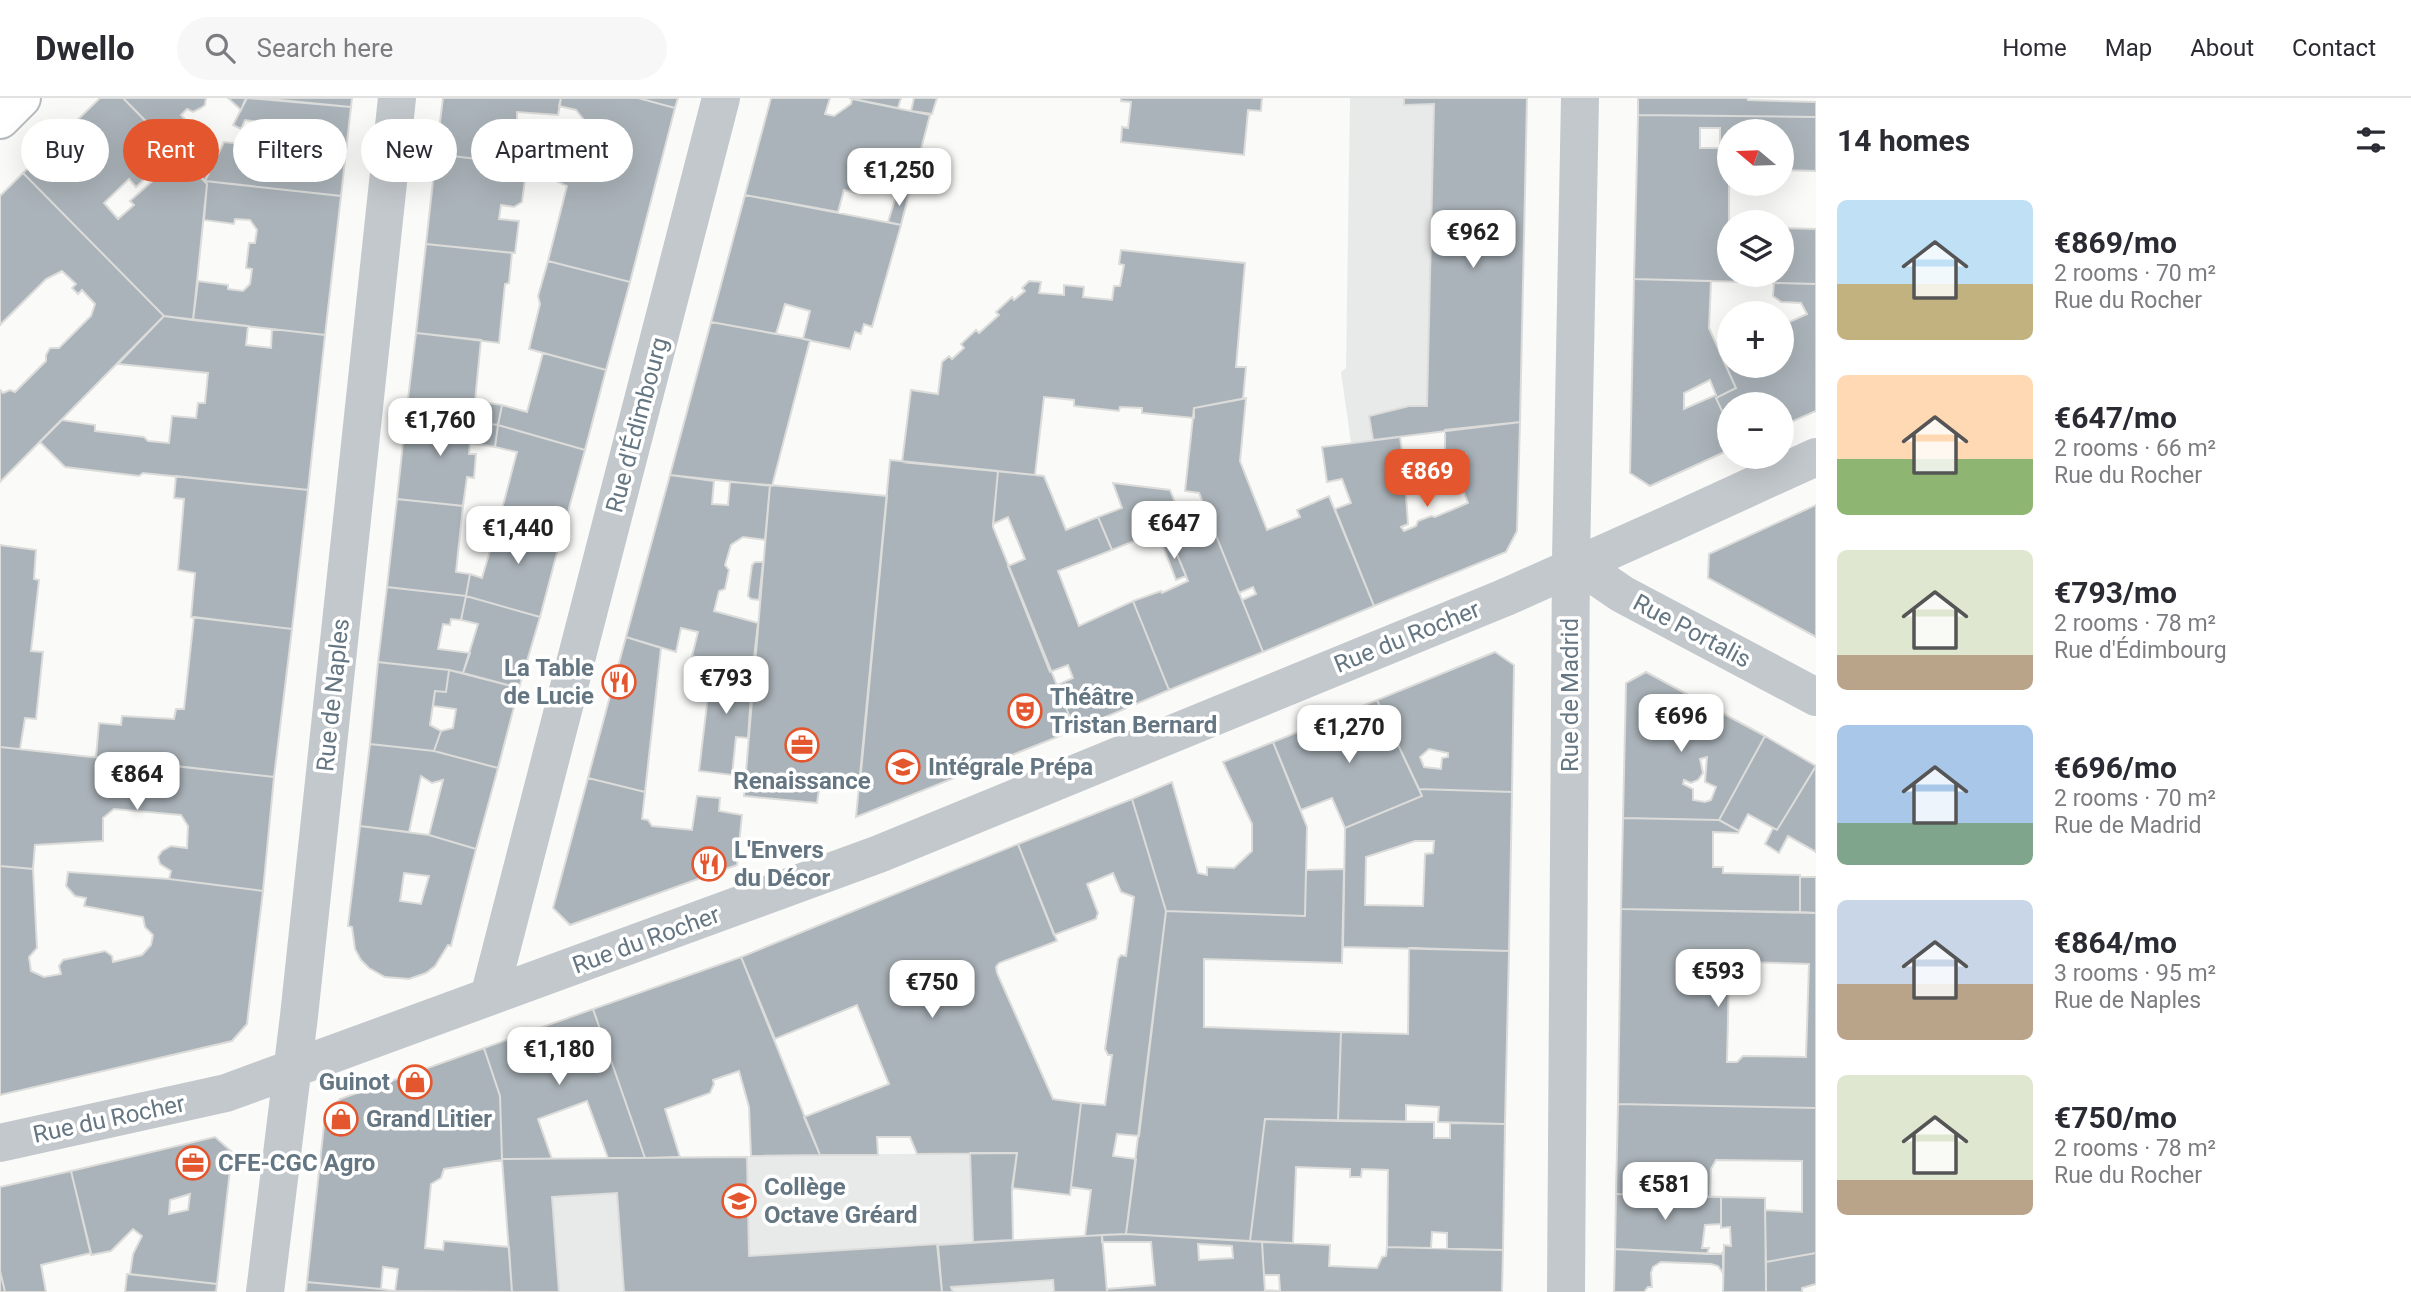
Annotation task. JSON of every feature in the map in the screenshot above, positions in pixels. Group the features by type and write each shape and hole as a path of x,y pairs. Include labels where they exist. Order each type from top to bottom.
{"main road":[{"path":"0,119 22,98"}],"street":[{"name":"Rue de Naples","path":"265,1292 292,1068 397,98"},
{"name":"Rue d'Édimbourg","path":"489,997 721,98"},
{"name":"Rue de Madrid","path":"1566,1292 1571,559 1580,98"},
{"name":"Rue du Rocher","path":"0,1143 226,1093 879,854 1506,597 1816,457"},
{"name":"Rue Portalis","path":"1571,559 1622,594 1816,697"}],"shaded area":[{"path":"1350,98 1527,98 1520,422 1351,443 1341,372 1346,368"},
{"name":"Collège Octave Gréard","path":"970,1153 973,1242 1102,1235 1107,1292 512,1292 502,1159"}],"building":[{"path":"100,98 123,98 144,119 123,119 123,182 126,182 104,203 118,219 134,205 130,201 151,182 207,184 193,320 164,316 32,182 109,182 109,119 78,119"},
{"path":"123,98 206,98 205,105 201,108 193,112 187,109 181,115 185,119 144,119"},
{"path":"228,98 246,98 241,110"},
{"path":"247,98 351,107 347,143 347,119 236,119"},
{"path":"259,98 352,98 351,107"},
{"path":"443,98 561,98 558,115 517,112 517,119 471,119 471,158 457,157 457,119 440,119"},
{"path":"561,98 638,98 675,108 630,282 548,261 567,186 558,182 633,182 633,119 583,119 576,110 559,106"},
{"path":"638,98 678,98 675,108"},
{"path":"771,98 830,98 825,114 834,116 851,104 852,99 930,115 914,176 865,162 856,193 844,190 838,212 745,195"},
{"path":"849,98 901,98 898,108"},
{"path":"914,98 937,98 932,114 911,111"},
{"path":"1121,98 1262,98 1261,111 1248,110 1244,155 1121,142 1122,127 1128,128 1131,102 1121,101"},
{"path":"1404,98 1527,98 1520,422 1373,440 1369,416 1409,406 1427,406 1434,104 1404,105"},
{"path":"1638,98 1747,98 1816,102 1816,117 1638,115"},
{"path":"1638,115 1816,117 1816,171 1794,170 1794,119 1717,119 1717,128 1700,128 1700,148 1717,148 1717,196 1729,196 1729,210 1717,210 1717,281 1634,279"},
{"path":"224,142 233,143 233,182 343,182 341,196 214,182 219,182 219,152"},
{"path":"457,157 471,158 471,182 525,182 522,202 514,207 501,205 499,219 519,221 515,253 426,244 433,182 457,182"},
{"path":"21,175 21,182 32,182 164,316 0,482 0,390 3,393 10,390 15,392 46,361 50,348 59,348 91,316 95,304 82,290 78,294 72,288 76,284 62,271 46,279 0,325 0,196"},
{"path":"206,182 214,182 341,196 325,335 193,320 198,281 228,285 228,289 243,291 250,284 252,269 246,268 249,243 255,243 257,230 250,220 235,219 234,224 204,220"},
{"path":"898,190 909,193 901,225 888,222"},
{"path":"745,195 901,225 872,327 864,324 861,334 855,332 850,349 803,339 810,311 785,304 776,334 711,322"},
{"path":"1794,228 1816,229 1816,284 1794,283"},
{"path":"426,244 512,253 509,283 505,284 499,343 416,333"},
{"path":"1121,250 1245,263 1236,367 1246,367 1243,399 1194,408 1194,418 1142,413 1142,408 1120,407 1119,411 1074,406 1074,400 1044,397 1035,475 902,462 911,390 938,394 942,362 949,356 952,359 964,348 961,344 976,330 979,333 999,315 996,312 1012,297 1014,300 1025,291 1022,288 1029,281 1041,282 1039,293 1064,295 1064,285 1084,287 1083,297 1112,300 1114,286 1120,286 1124,265 1119,264"},
{"path":"548,261 630,282 606,370 529,349 540,304 538,296"},
{"path":"1634,279 1711,281 1709,328 1717,346 1717,378 1732,378 1736,388 1728,392 1717,392 1717,455 1650,486 1630,473","holes":["1710,380 1716,395 1684,409 1684,393"]},
{"path":"1816,284 1816,411 1794,421 1794,392 1728,392 1736,388 1731,378 1794,378 1794,320 1807,314 1801,303 1780,301 1773,296 1774,287"},
{"path":"164,316 248,326 246,345 271,348 272,329 325,335 308,490 65,467 40,442 62,420 95,425 95,431 169,443 172,416 196,418 198,403 205,403 208,373 118,364"},
{"path":"711,322 810,340 772,486 670,475"},
{"path":"416,333 481,340 475,401 502,405 498,425 406,415"},
{"path":"543,353 606,370 585,450 498,425 502,405 527,412"},
{"path":"1246,398 1240,461 1267,530 1300,517 1297,510 1329,496 1374,606 1263,652 1242,600 1256,594 1253,587 1239,593 1199,493 1185,491 1194,408"},
{"path":"406,415 498,425 495,447 470,443 469,454 476,454 474,478 467,477 463,506 397,499"},
{"path":"1520,422 1517,531 1506,552 1374,606 1335,509 1351,503 1342,479 1327,482 1322,447 1400,437 1407,486 1404,487 1408,524 1401,527 1404,531 1416,526 1418,521 1468,503 1455,470 1460,463 1466,461 1466,454 1445,456 1445,430"},
{"path":"498,425 585,450 563,530 501,513 517,452 495,447"},
{"path":"890,460 998,471 993,527 1075,730 856,817"},
{"path":"998,471 1044,476 1066,530 1098,517 1112,550 1058,571 1079,626 1133,601 1169,690 1075,730 1057,685 1073,678 1068,665 1050,672 1008,566 1025,559 1008,517 993,524"},
{"path":"670,475 714,481 712,504 728,505 730,482 770,485 765,540 743,537 731,545 725,565 729,570 725,589 719,591 714,611 758,623 753,667 712,662 692,656 698,632 681,628 676,652 626,637"},
{"path":"176,476 308,490 292,629 191,617 195,573 178,570 184,499 174,498"},
{"path":"1113,483 1170,490 1180,515 1204,506 1263,652 1169,690 1133,601 1161,591 1162,593 1188,581 1166,528 1112,550 1098,517 1122,508"},
{"path":"770,485 887,496 860,783 820,783 817,803 744,796"},
{"path":"397,499 463,506 456,572 470,574 466,596 387,587"},
{"path":"1816,505 1816,637 1708,578 1709,554"},
{"path":"501,513 563,530 540,617 466,596 470,574 482,578"},
{"path":"1172,542 1186,576 1176,580 1163,546"},
{"path":"0,545 36,550 34,579 39,580 31,651 43,652 36,719 25,718 20,749 0,747"},
{"path":"755,562 763,562 759,600 748,596 752,565"},
{"path":"387,587 466,596 461,620 451,619 450,625 443,624 438,649 470,653 463,673 378,662"},
{"path":"466,596 540,617 519,688 463,673 478,624 461,620"},
{"path":"194,617 292,629 274,777 96,757 99,723 121,725 122,716 174,719 176,709 184,709"},
{"path":"626,637 661,648 645,792 588,778"},
{"path":"1495,652 1514,665 1512,792 1419,789 1377,700","holes":["1429,749 1448,753 1448,757 1442,758 1441,769 1424,767 1420,757"]},
{"path":"378,662 449,670 446,692 435,691 430,725 441,731 434,751 370,744"},
{"path":"712,662 753,667 748,738 736,737 732,775 699,771"},
{"path":"449,670 519,688 498,768 434,751 441,731 453,728 456,709 433,706 435,691 446,692"},
{"path":"1646,672 1765,736 1719,820 1623,818 1626,683","holes":["1707,757 1705,782 1716,787 1711,800 1705,802 1693,800 1693,789 1683,784 1684,780 1691,783 1698,780 1703,773 1700,759"]},
{"path":"1377,700 1422,796 1345,828 1332,798 1301,810 1273,742"},
{"path":"1765,736 1816,766 1777,830 1748,814 1739,831 1719,820"},
{"path":"1273,742 1307,827 1305,916 1166,911 1132,799 1172,782 1198,873 1207,875 1207,867 1234,868 1252,851 1252,824 1223,762"},
{"path":"370,744 434,751 498,768 476,849 429,835 443,780 432,783 421,776 409,832 360,826"},
{"path":"0,747 274,777 263,891 169,879 171,871 160,864 158,857 171,846 187,848 188,826 181,815 114,809 103,818 103,841 35,845 33,869 0,866"},
{"path":"1816,766 1816,852 1788,836 1779,853 1765,844 1773,828 1777,830"},
{"path":"588,778 645,792 642,819 648,820 652,826 692,830 697,796 720,798 719,811 742,815 737,865 570,925 553,908"},
{"path":"1419,789 1512,792 1509,951 1343,947 1345,828 1422,796","holes":["1415,841 1434,841 1433,853 1425,854 1423,906 1365,905 1366,857"]},
{"path":"1132,799 1166,911 1139,1136 1117,1134 1113,1156 1136,1159 1126,1234 1085,1236 1091,1190 1071,1187 1081,1103 1105,1105 1112,1055 1108,1055 1105,1049 1118,959 1121,955 1126,956 1134,897 1121,892 1113,873 1087,884 1098,913 1096,919 1054,935 1018,844"},
{"path":"1623,818 1719,820 1739,831 1713,832 1713,867 1723,867 1723,873 1800,875 1800,912 1621,909"},
{"path":"360,826 429,835 476,849 451,946 448,945 435,966 426,973 409,979 385,977 369,968 355,949 352,927 348,926","holes":["404,873 429,876 421,904 400,901"]},
{"path":"1018,844 1057,941 999,963 996,967 1053,1099 1081,1103 1070,1195 1012,1188 1017,1153 917,1154 910,1137 877,1137 878,1155 820,1155 804,1117 889,1084 857,1005 775,1039 741,957"},
{"path":"0,866 33,869 37,948 29,957 31,971 44,977 61,974 59,966 63,960 105,951 112,956 113,962 142,955 151,945 153,935 145,927 143,917 84,906 86,898 75,896 66,886 68,872 169,879 263,891 247,1024 232,1041 0,1095"},
{"path":"1344,869 1342,963 1204,959 1204,1027 1341,1032 1338,1121 1265,1119 1250,1241 1126,1234 1166,911 1305,916 1306,870"},
{"path":"1800,877 1816,877 1816,913 1800,912"},
{"path":"1621,909 1816,913 1816,1108 1618,1104","holes":["1744,962 1809,964 1806,1057 1743,1056 1737,1062 1727,1062 1729,974"]},
{"path":"1409,948 1509,951 1505,1124 1438,1122 1439,1107 1406,1105 1406,1122 1338,1121 1341,1032 1408,1034"},
{"path":"741,957 820,1155 751,1156 749,1107 739,1071 713,1080 710,1093 665,1109 680,1157 645,1158 593,1009"},
{"path":"593,1009 645,1158 608,1158 587,1101 538,1119 552,1159 502,1159 500,1096 484,1048"},
{"path":"484,1048 500,1096 502,1160 444,1169 441,1178 431,1184 425,1248 443,1250 444,1241 509,1247 512,1292 395,1291 398,1269 383,1267 381,1289 307,1282 325,1116 340,1099"},
{"path":"1618,1104 1816,1108 1816,1253 1766,1262 1765,1210 1802,1212 1802,1161 1716,1160 1711,1169 1710,1197 1616,1194"},
{"path":"1265,1119 1434,1122 1434,1138 1450,1138 1450,1123 1505,1124 1503,1250 1447,1249 1447,1233 1432,1232 1431,1248 1387,1247 1388,1170 1362,1169 1361,1177 1350,1177 1350,1169 1296,1167 1293,1243 1250,1241"},
{"path":"215,1137 232,1152 217,1284 130,1274 133,1254 142,1236 133,1229 111,1251 91,1255 71,1171","holes":["190,1194 188,1210 169,1214 170,1200"]},
{"path":"970,1153 1017,1153 1012,1192 1013,1240 973,1242"},
{"path":"747,1157 749,1256 937,1244 942,1292 624,1292 617,1193 552,1197 559,1292 512,1292 502,1159"},
{"path":"71,1171 91,1253 41,1265 46,1292 5,1292 0,1271 0,1187"},
{"path":"1616,1194 1721,1197 1721,1224 1705,1225 1702,1248 1709,1248 1707,1254 1615,1249"},
{"path":"1721,1197 1765,1198 1766,1292 1723,1292 1724,1245 1731,1246 1730,1227 1721,1228"},
{"path":"1102,1235 1262,1242 1265,1292 1107,1292 1107,1289 1155,1285 1151,1242 1102,1242","holes":["1198,1244 1232,1246 1233,1258 1199,1260"]},
{"path":"1102,1235 1107,1292 1054,1292 1053,1280 951,1287 953,1292 942,1292 938,1245"},
{"path":"1262,1242 1330,1245 1329,1266 1377,1268 1382,1257 1386,1256 1387,1247 1503,1250 1502,1292 1265,1292 1280,1291 1279,1275 1264,1275"},
{"path":"1615,1249 1723,1252 1723,1273 1718,1266 1711,1264 1661,1262 1653,1267 1652,1287 1648,1287 1644,1292 1614,1292"},
{"path":"1816,1253 1816,1284 1802,1288 1802,1292 1766,1292 1766,1262"},
{"path":"0,1271 5,1292 0,1292"},
{"path":"127,1274 217,1284 216,1292 125,1292"},
{"path":"307,1282 381,1289 402,1292 306,1292"}],"place":[{"name":"La Table de Lucie","path":"619,682"},
{"name":"Théâtre Tristan Bernard","path":"1025,711"},
{"name":"Renaissance","path":"802,745"},
{"name":"Intégrale Prépa","path":"903,767"},
{"name":"L'Envers du Décor","path":"709,864"},
{"name":"Guinot","path":"415,1082"},
{"name":"Grand Litier","path":"341,1119"},
{"name":"CFE-CGC Agro","path":"193,1163"},
{"name":"Collège Octave Gréard","path":"739,1201"}]}
